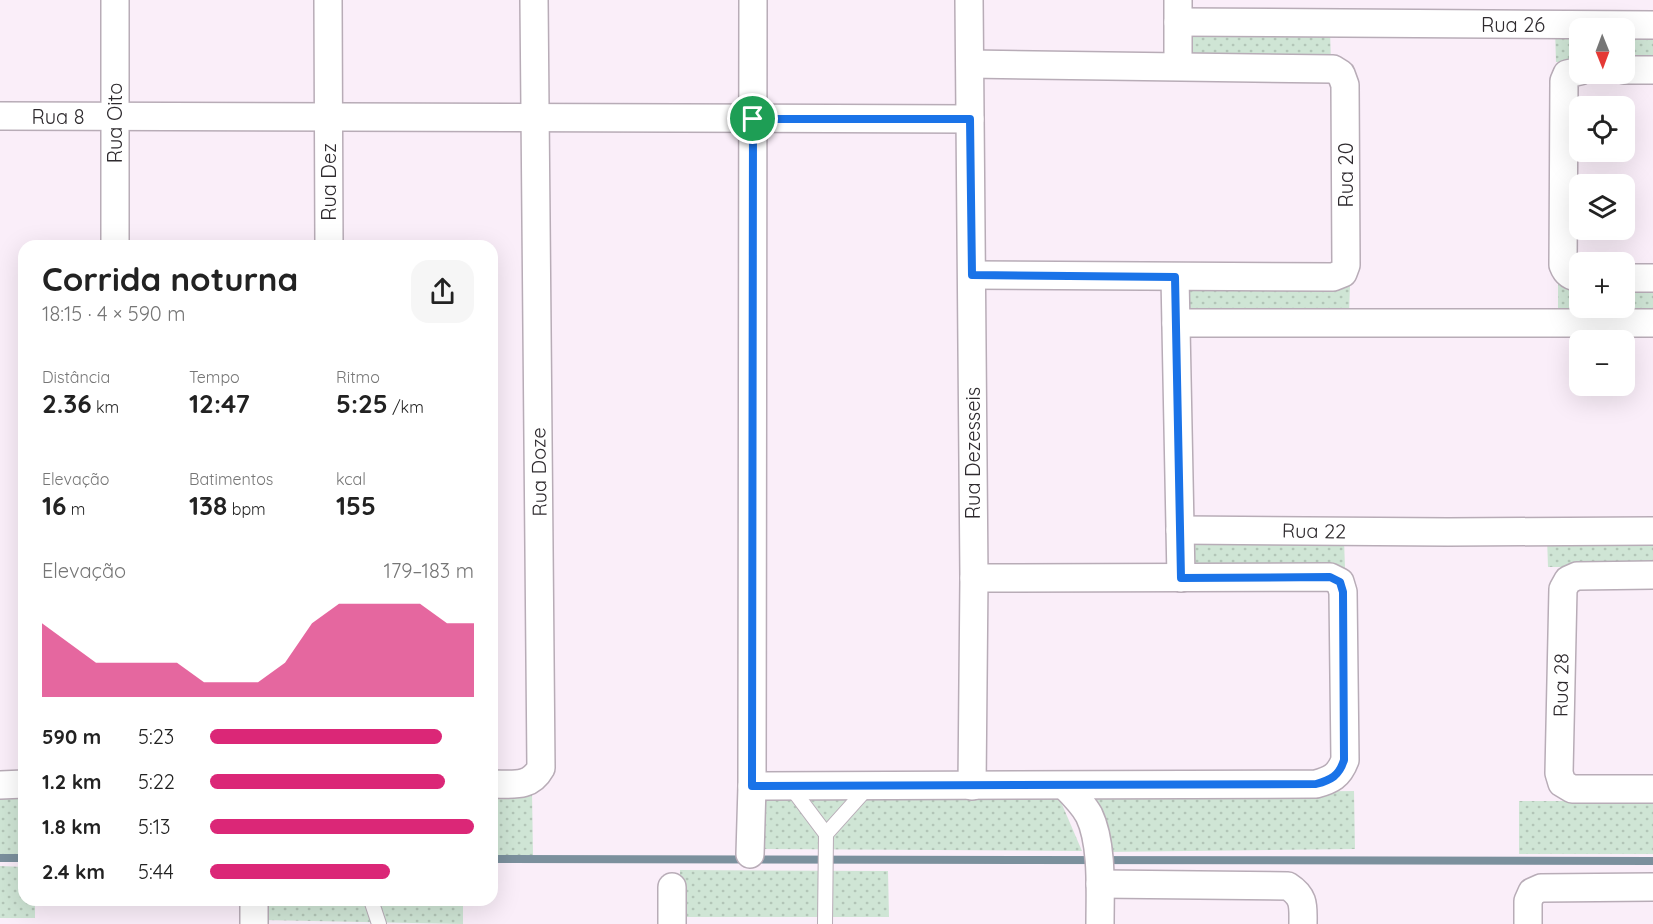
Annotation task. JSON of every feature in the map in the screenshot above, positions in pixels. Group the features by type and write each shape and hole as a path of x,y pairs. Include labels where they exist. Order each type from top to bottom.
{"street":[{"name":"Rua Oito","path":"115,0 115,240"},
{"name":"Rua Dez","path":"328,0 329,240"},
{"name":"Rua Doze","path":"498,784 526,783 536,779 542,768 534,0"},
{"path":"750,854 753,0"},
{"name":"Rua Dezesseis","path":"969,0 974,578 972,786"},
{"path":"1178,11 1178,66"},
{"name":"Rua 26","path":"1178,11 1446,25 1653,25"},
{"name":"Rua 20","path":"970,64 1333,69 1341,74 1345,85 1346,265 1343,273 1333,277 972,275"},
{"path":"1635,70 1653,70"},
{"path":"1569,74 1564,81 1563,265 1569,274"},
{"name":"Rua 8","path":"3,116 218,117"},
{"name":"Rua Dez","path":"218,117 535,118"},
{"path":"535,118 970,119"},
{"path":"1175,277 1181,578"},
{"path":"1635,278 1653,278"},
{"path":"1176,323 1653,324"},
{"name":"Rua 22","path":"1180,530 1653,531"},
{"name":"Rua 28","path":"1653,575 1577,576 1568,580 1563,589 1559,773 1562,783 1572,789 1653,789"},
{"path":"752,786 1316,784 1331,780 1341,770 1344,749 1343,592 1340,582 1330,577 974,578"},
{"path":"1065,786 1083,805 1090,818 1099,867 1100,924"},
{"path":"1099,867 1198,885 1288,886 1298,893 1303,904 1303,924"},
{"path":"672,887 672,924"},
{"path":"1528,924 1528,901 1532,892 1541,888 1653,887"},
{"path":"254,906 254,924"}],"lane":[{"path":"790,786 826,838 825,924"},
{"path":"826,838 869,786"},
{"path":"372,906 379,924"}],"green space":[{"path":"1191,27 1330,31 1331,62 1192,58"},
{"path":"1555,30 1569,31 1569,62 1556,62"},
{"path":"1635,31 1653,31 1653,62 1635,62"},
{"path":"1183,283 1350,286 1349,314 1184,314"},
{"path":"1558,283 1569,284 1569,315 1558,315"},
{"path":"1635,284 1653,284 1653,315 1635,315"},
{"path":"1547,537 1653,537 1653,567 1548,567"},
{"path":"1189,538 1344,540 1345,568 1189,567"},
{"path":"1354,791 1355,849 1104,852 1082,794"},
{"path":"498,792 532,792 533,856 498,856"},
{"path":"762,792 1058,795 1082,851 761,849"},
{"path":"0,793 18,793 18,854 0,854"},
{"path":"1519,801 1653,801 1653,854 1519,854"},
{"path":"0,866 18,867 18,906 35,906 35,918 0,918"},
{"path":"680,870 888,871 889,917 679,917"},
{"path":"262,906 463,906 463,924 263,920"}],"waterway":[{"path":"0,858 18,858"},
{"path":"498,859 1653,861"}],"route":[{"path":"753,119 970,119 972,275 1175,277 1181,578 1330,577 1340,582 1343,592 1344,760 1341,770 1331,780 1316,784 752,786 753,119"}]}
